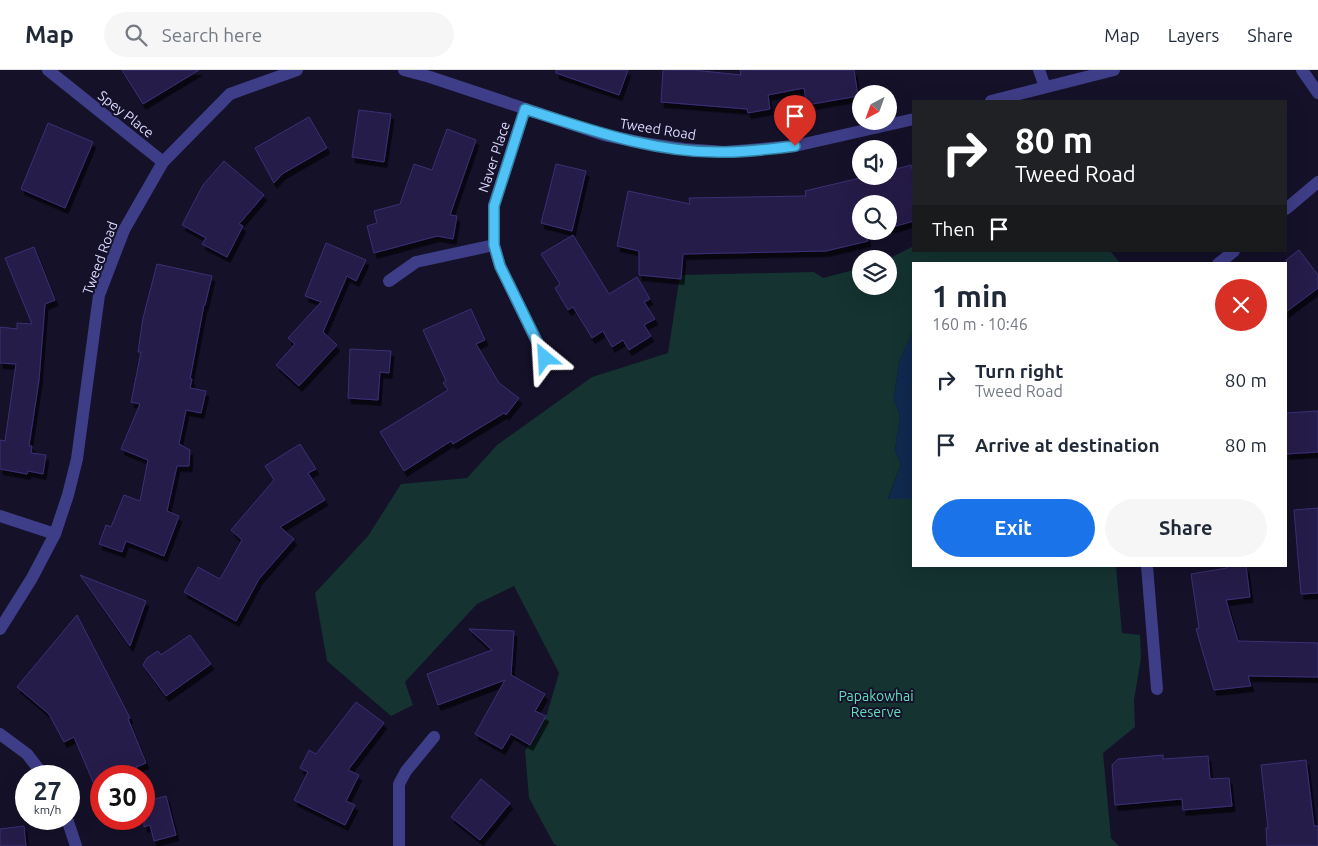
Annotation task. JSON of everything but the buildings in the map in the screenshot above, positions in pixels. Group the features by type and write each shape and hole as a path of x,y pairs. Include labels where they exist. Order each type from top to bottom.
{"street":[{"name":"Spey Place","path":"48,70 163,162"},
{"name":"Tweed Road","path":"0,629 32,578 55,534 68,495 76,459 99,295 124,230 163,162 230,94 297,70"},
{"name":"Tweed Road","path":"404,70 430,76 604,135 643,144 684,149 725,152 795,146 912,119"},
{"path":"1039,70 1045,87"},
{"path":"995,100 1114,70"},
{"path":"1302,70 1318,93"},
{"name":"Naver Place","path":"525,109 494,206 494,245 500,266 545,358"},
{"path":"1287,208 1318,182"},
{"path":"389,281 416,262 494,245"},
{"path":"1220,262 1233,252"},
{"path":"0,516 55,534"},
{"path":"1147,567 1157,688"},
{"path":"0,734 27,754 36,765"},
{"path":"399,846 400,784 406,771 434,737"},
{"path":"71,830 76,846"}],"green space":[{"name":"Papakowhai Reserve","path":"912,247 912,252 1111,252 1119,262 912,262 912,333 899,362 894,399 900,416 895,450 901,464 888,498 912,499 912,567 1116,567 1122,633 1140,635 1141,658 1134,700 1135,727 1103,753 1111,838 1119,846 558,846 554,844 529,798 525,751 547,714 559,673 514,586 477,604 405,682 413,705 391,716 327,661 315,593 368,536 401,484 467,478 497,445 592,377 668,353 680,275 814,272 823,278 852,270 852,295 897,295 897,254"}],"water":[{"path":"912,333 912,499 888,499 901,464 895,450 900,416 894,399 899,362"}],"route":[{"path":"545,358 500,266 494,245 494,206 525,109 604,135 643,144 725,152 795,146"}]}
